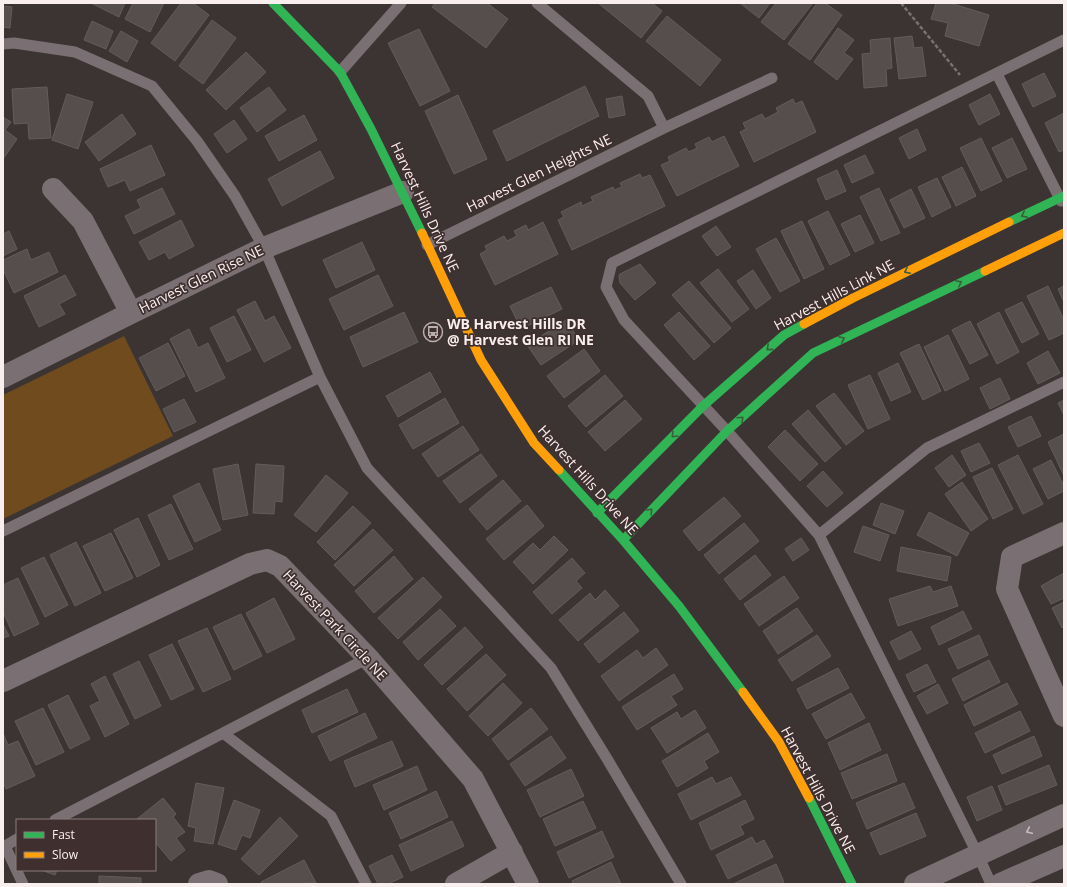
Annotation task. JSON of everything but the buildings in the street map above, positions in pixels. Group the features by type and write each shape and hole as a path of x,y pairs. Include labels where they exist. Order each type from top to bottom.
{"street":[{"name":"Harvest Hills Drive NE","path":"273,3 340,72 372,129 403,192 481,360 530,437 597,513 623,540 679,606 779,742 816,811 852,884"},
{"path":"53,189 83,221 131,313"},
{"name":"Harvest Glen Rise NE","path":"3,377 264,248 403,192"},
{"name":"Harvest Hills Link NE","path":"597,513 703,406 784,335 853,298 1062,200"},
{"path":"623,540 727,431 814,352 1064,233"},
{"path":"1064,532 1012,557 1007,589 1064,716"},
{"name":"Harvest Park Circle NE","path":"3,681 250,564 267,560 280,566 368,658 473,779 528,884"},
{"path":"915,884 1064,815"},
{"path":"456,884 512,852"},
{"path":"1000,884 1064,856"},
{"path":"199,884 209,881 217,884"}],"lane":[{"path":"340,72 401,3"},
{"path":"537,3 648,96 664,128"},
{"path":"991,884 819,535 727,431 624,320 606,287 612,263 1064,40"},
{"path":"3,44 14,43 76,52 152,86 197,141 235,196 264,248 320,377 367,468 551,668 609,762 681,884"},
{"path":"997,74 1062,200"},
{"name":"Harvest Glen Heights NE","path":"427,245 664,128 772,78"},
{"path":"3,531 320,377"},
{"path":"819,535 927,448 1064,382"},
{"path":"56,819 368,658"},
{"path":"223,733 331,816 366,884"},
{"path":"16,840 5,846 16,869"},
{"path":"17,871 23,884"}],"path":[{"path":"900,3 969,86"}],"shaded area":[{"path":"124,336 173,436 3,519 3,395"}],"traffic: fast":[{"path":"273,3 340,72 371,129 422,233"},
{"path":"1009,222 1064,196"},
{"path":"623,540 727,431 813,353 985,271"},
{"path":"597,513 703,406 784,335 804,324"},
{"path":"559,470 623,540 679,606 743,692"},
{"path":"809,798 852,884"}],"traffic: slow":[{"path":"804,324 853,298 1009,222"},
{"path":"422,233 481,360 534,443 559,470"},
{"path":"985,271 1064,233"},
{"path":"743,692 779,742 809,798"}],"place":[{"name":"WB Harvest Hills DR @ Harvest Glen RI NE","path":"433,332"}]}
